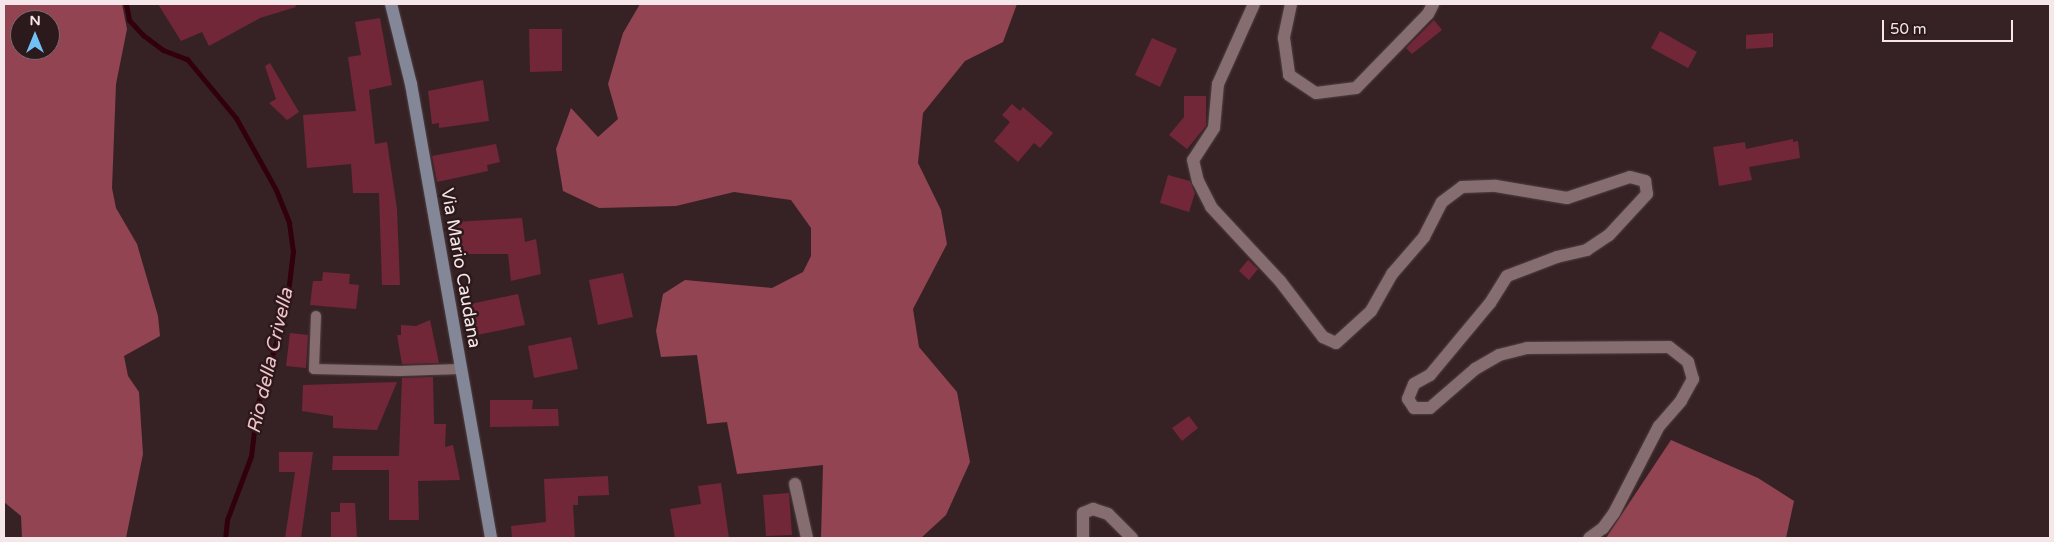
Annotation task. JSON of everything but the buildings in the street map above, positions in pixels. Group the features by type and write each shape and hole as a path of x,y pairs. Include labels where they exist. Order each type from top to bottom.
{"main road":[{"name":"Via Mario Caudana","path":"391,4 411,84 491,538"}],"street":[{"path":"1254,4 1218,84 1214,128 1194,160 1198,182 1211,206 1280,280 1323,337 1336,343 1371,311 1392,274 1424,237 1442,202 1462,187 1496,186 1567,198 1630,177 1645,181 1647,194 1609,235 1587,250 1557,257 1507,276 1436,368 1414,384 1408,399 1414,408 1430,408 1475,369 1499,355 1527,348 1669,347 1688,362 1693,379 1681,401 1659,426 1614,513 1603,528 1589,538"},
{"path":"1291,4 1284,38 1289,74 1316,93 1356,88 1428,14 1433,4"},
{"path":"795,484 807,538"},
{"path":"1083,538 1083,513 1093,509 1108,514 1132,538"}],"lane":[{"path":"316,316 314,369 400,372 460,369"}],"shaded area":[{"path":"4,4 122,4 127,29 116,84 112,188 116,208 137,244 158,316 160,336 124,356 128,376 139,392 143,454 126,538 22,538 21,516 4,502"},
{"path":"640,4 1017,4 1003,42 965,61 923,113 918,163 941,210 947,244 913,309 919,347 957,392 970,462 946,515 921,538 821,538 823,465 737,474 727,422 707,424 697,355 661,357 656,331 663,294 685,280 772,288 803,272 811,256 811,228 791,200 734,192 676,206 599,208 563,191 556,149 571,108 598,137 618,119 608,84 623,33"},
{"path":"1671,440 1758,478 1794,501 1786,538 1606,538"}],"waterway":[{"name":"Rio della Crivella","path":"126,4 129,20 143,35 163,50 187,59 236,118 276,190 289,223 293,251 286,309 257,406 251,456 227,520 225,538"}]}
